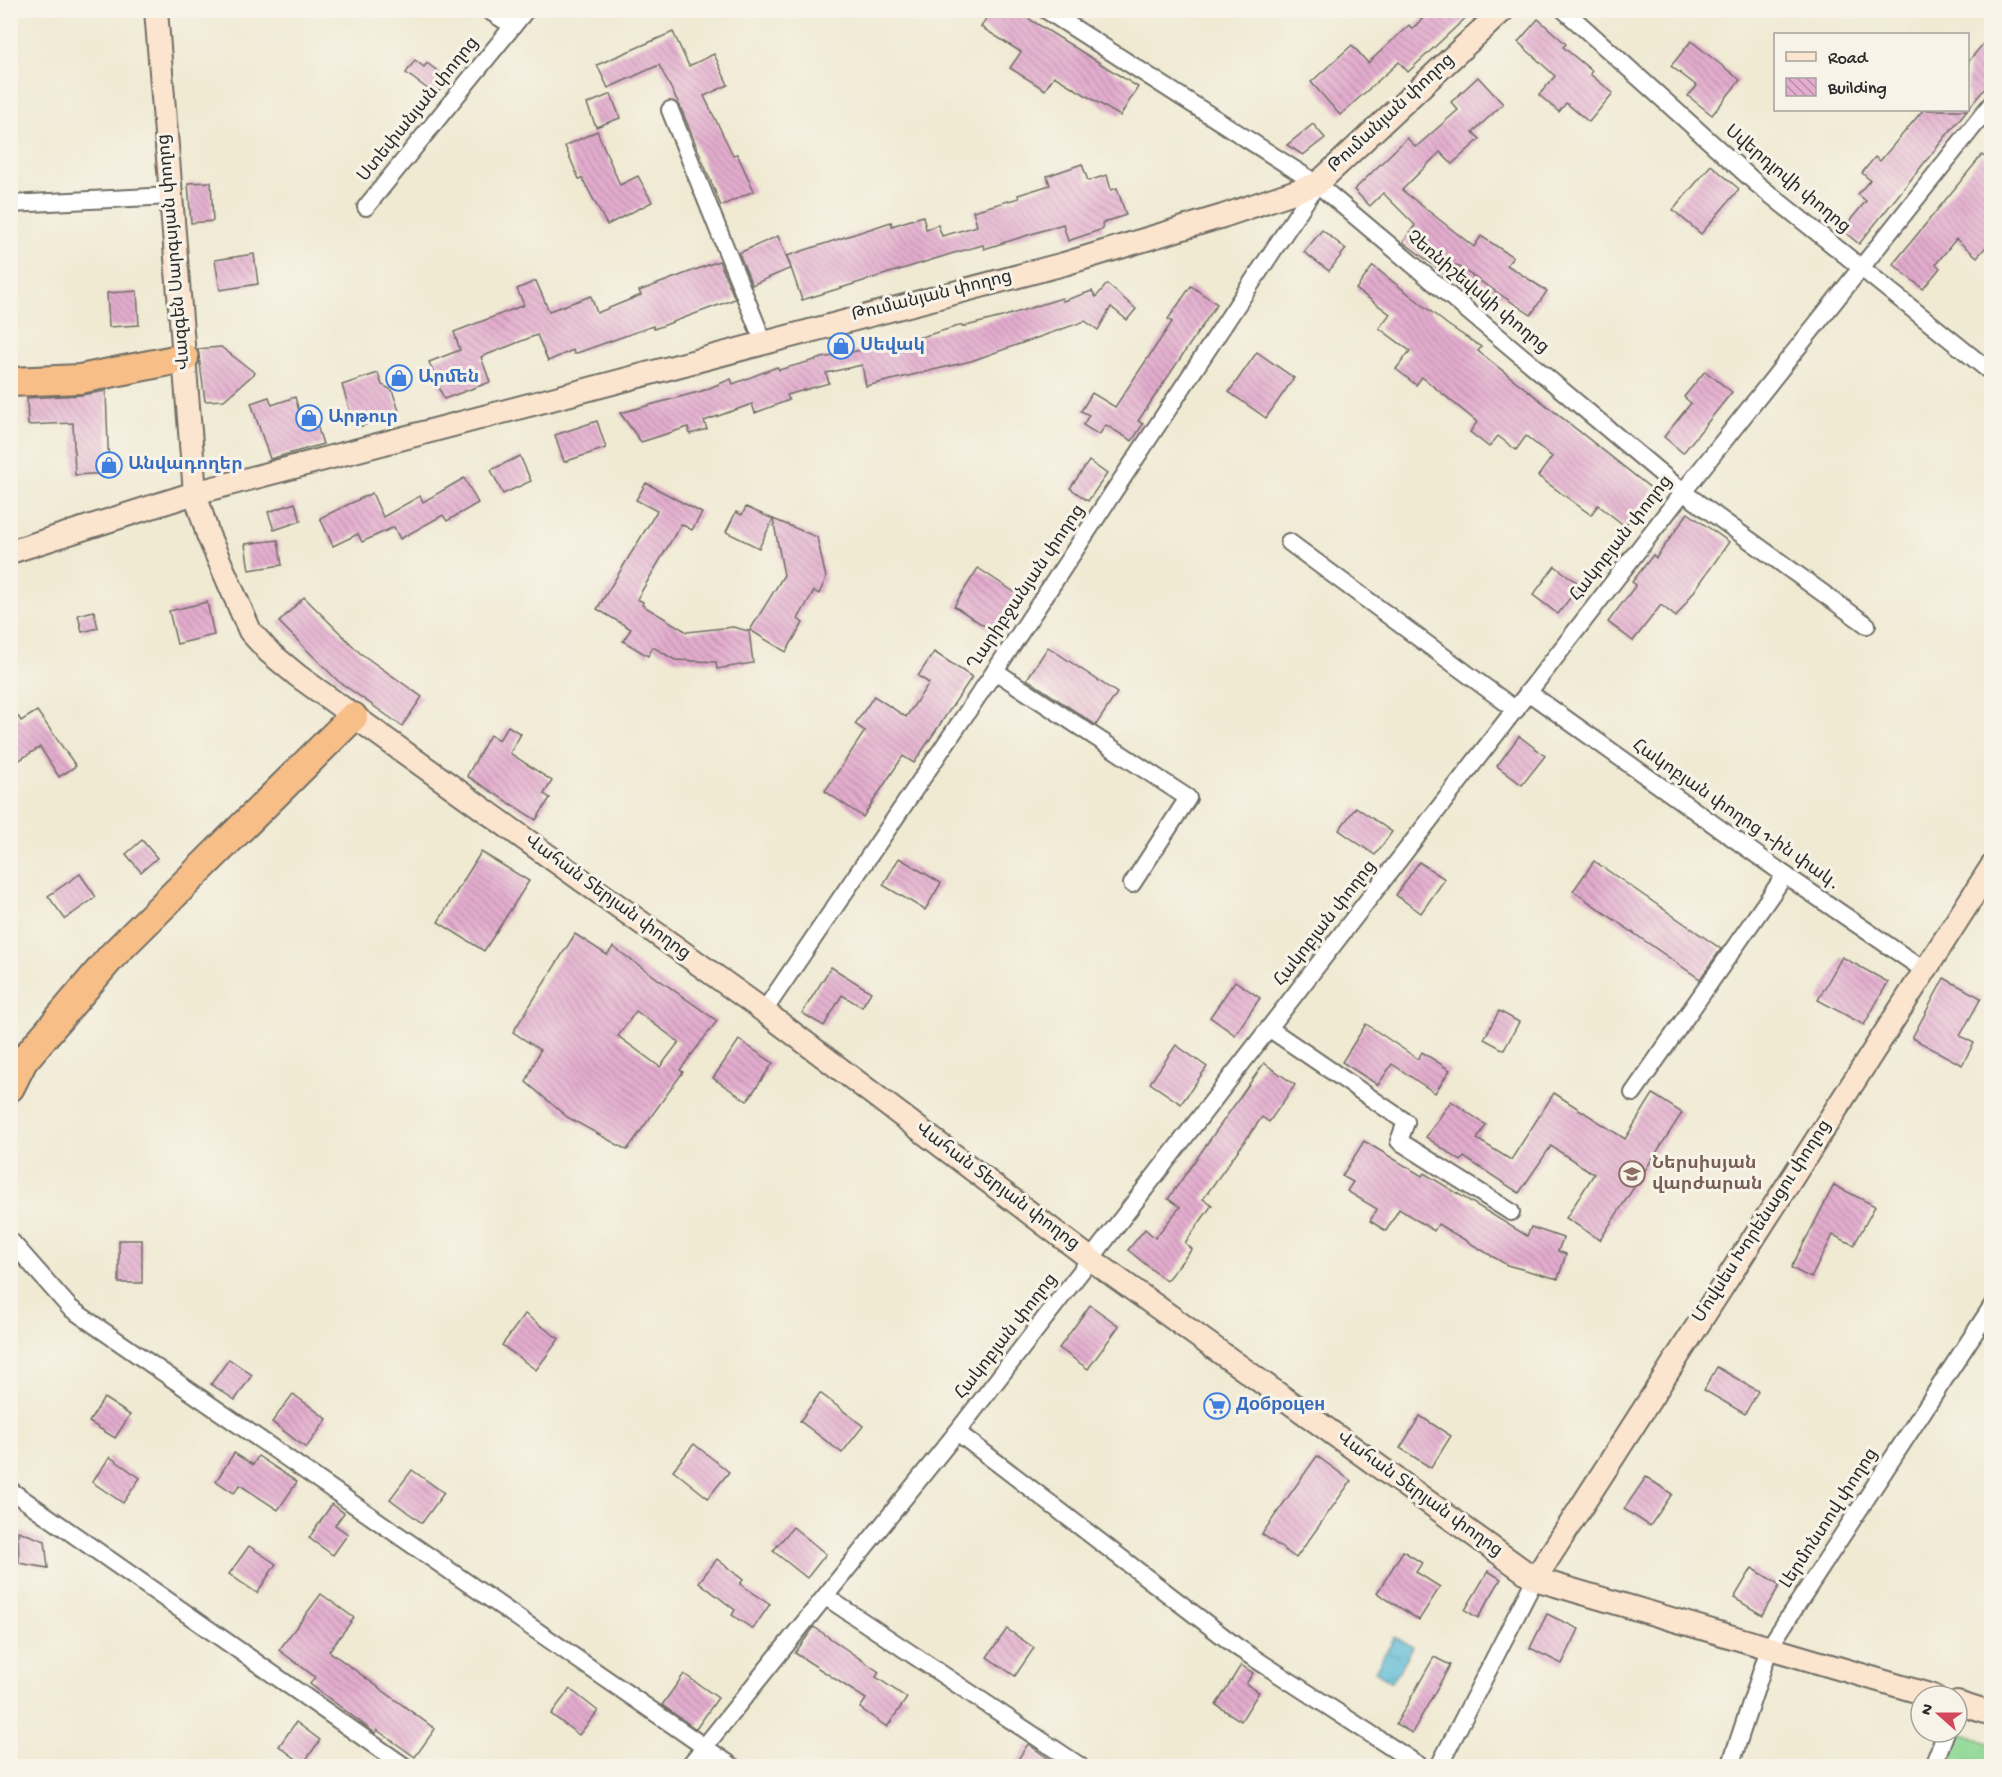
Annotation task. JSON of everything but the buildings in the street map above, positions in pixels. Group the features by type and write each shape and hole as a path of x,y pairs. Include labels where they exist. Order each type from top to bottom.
{"highway":[{"path":"10,382 80,378 184,358"},
{"path":"10,1087 23,1061 112,956 353,717"}],"street":[{"name":"Վազգեն Սարգսյան փողոց","path":"156,10 195,493"},
{"path":"488,10 513,26"},
{"name":"Ստեփանյան փողոց","path":"366,207 526,10"},
{"name":"Չեռնիշեվսկի փողոց","path":"1046,10 1317,184 1683,492 1867,625"},
{"name":"Թումանյան փողոց","path":"10,552 195,493 763,341 1064,264 1223,216 1317,184 1503,10"},
{"name":"Սվերդլովի փողոց","path":"1564,10 1757,184 1992,373"},
{"name":"Հակոբյան փողոց","path":"689,1767 1092,1260 1516,710 1527,692 1992,103"},
{"path":"670,110 763,341"},
{"name":"Ղարիբջանյան փողոց","path":"764,1011 995,671 1317,184"},
{"path":"10,204 171,196"},
{"name":"Վահան Տերյան փողոց","path":"195,493 208,535 250,631 298,676 764,1011 1092,1260 1535,1579 1909,1688"},
{"path":"1289,542 1516,710"},
{"path":"995,671 1188,798 1132,884"},
{"name":"Հակոբյան փողոց 1-ին փակ․","path":"1527,692 1785,875 1924,970"},
{"name":"Մովսես Խորենացու փողոց","path":"1535,1579 1992,866"},
{"path":"1633,1093 1785,875"},
{"path":"1270,1029 1406,1122 1399,1141 1511,1212"},
{"path":"10,1240 70,1308 732,1767"},
{"name":"Լերմոնտով փողոց","path":"1730,1767 1770,1646 1992,1306"},
{"path":"957,1432 1237,1647 1420,1767"},
{"path":"10,1490 404,1767"},
{"path":"1439,1767 1535,1579"},
{"path":"825,1597 1080,1767"},
{"path":"1969,1707 1992,1714"},
{"path":"1934,1767 1942,1744"}],"green space":[{"path":"1969,1736 1991,1744 1991,1766 1948,1766 1956,1744 1969,1744"}],"water":[{"path":"1395,1637 1413,1648 1392,1682 1375,1671"}],"place":[{"name":"Սեվակ","path":"841,346"},
{"name":"Արմեն","path":"399,378"},
{"name":"Արթուր","path":"309,418"},
{"name":"Անվադողեր","path":"109,465"},
{"name":"Ներսիսյան վարժարան","path":"1632,1174"},
{"name":"Доброцен","path":"1217,1406"}]}
